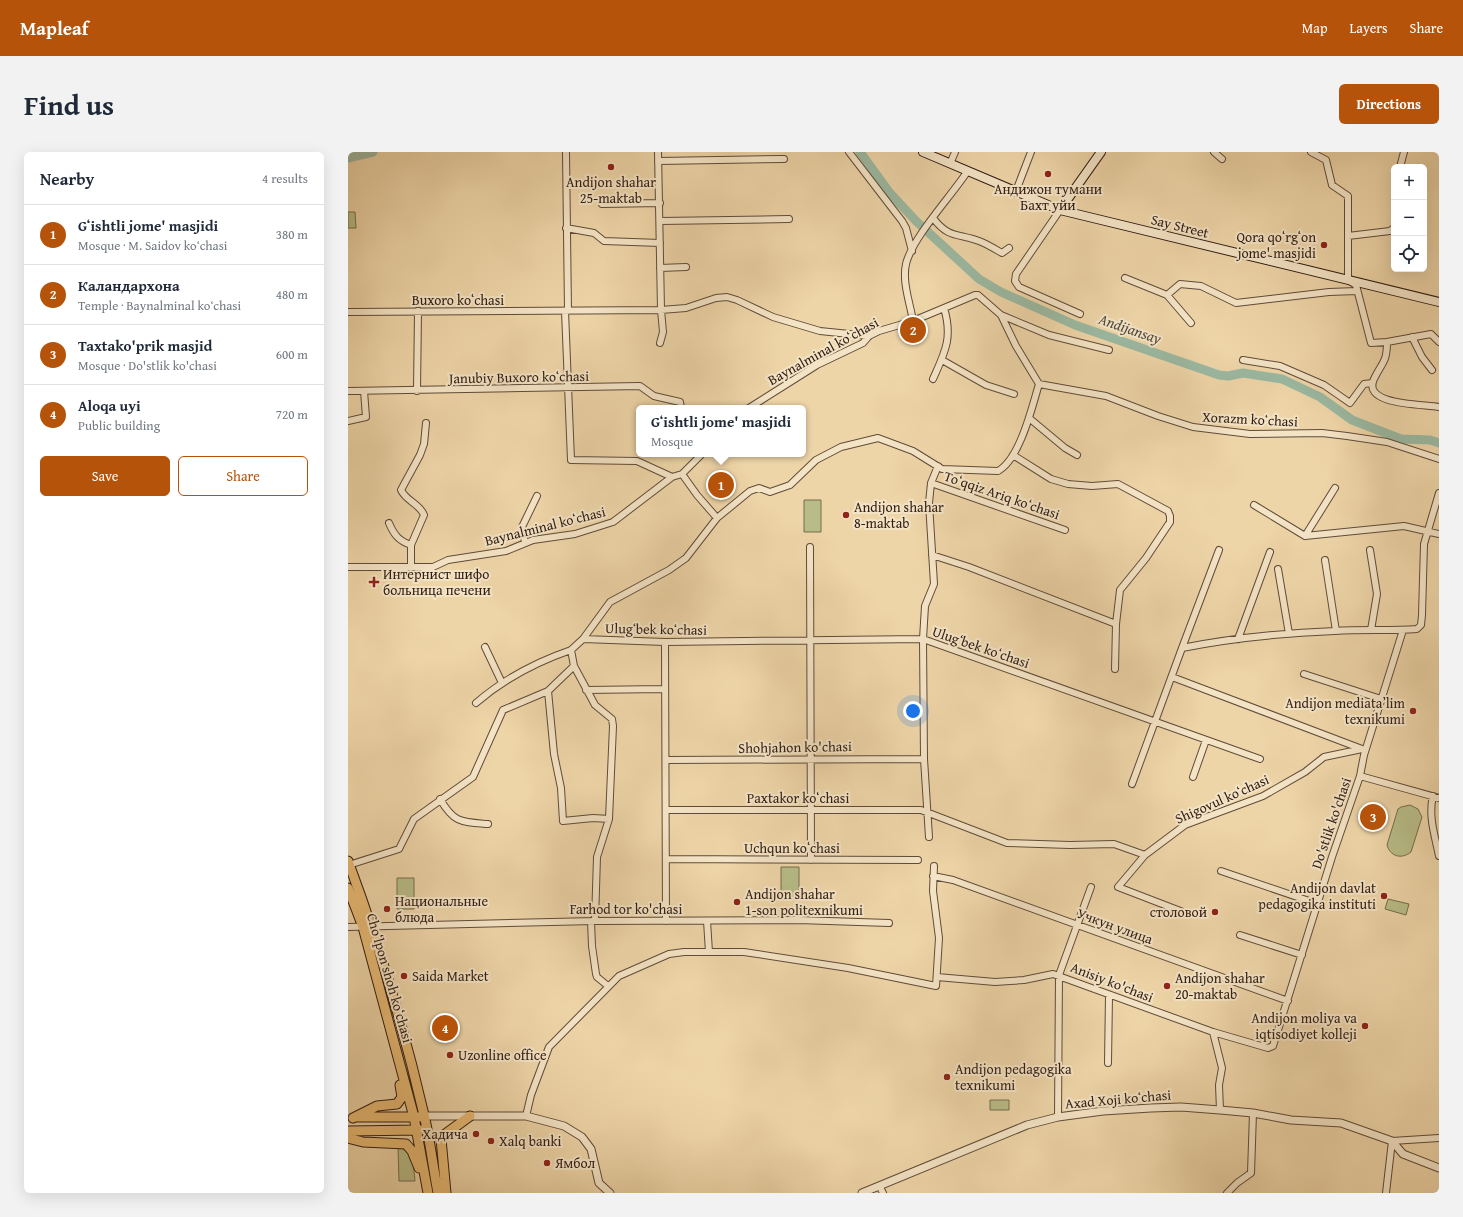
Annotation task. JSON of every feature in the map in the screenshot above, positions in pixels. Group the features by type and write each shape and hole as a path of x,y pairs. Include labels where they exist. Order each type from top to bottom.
{"main road":[{"name":"Say Street","path":"923,152 967,172 1060,210 1439,302"},
{"path":"1060,210 1102,152"},
{"name":"Choʻlpon shoh koʻchasi","path":"349,863 373,927 438,1193"},
{"name":"Choʻlpon shoh koʻchasi","path":"348,888 363,927 393,1038 420,1123 427,1191"},
{"path":"350,1118 377,1106 394,1105 400,1101 402,1095 392,1058 393,1038"},
{"path":"446,1193 441,1139 444,1135 470,1116"},
{"path":"350,1118 420,1123"},
{"path":"348,1131 420,1123"},
{"path":"348,1138 363,1142 401,1143 407,1145 418,1166 427,1191"}],"street":[{"path":"566,152 568,388 572,460 637,461 672,476"},
{"path":"658,152 661,310 663,332 660,343"},
{"path":"850,152 902,221 906,228 912,251"},
{"path":"950,164 955,152"},
{"path":"1016,191 1031,152"},
{"path":"1214,152 1222,159"},
{"path":"1311,152 1326,160 1332,185 1346,193 1348,196 1348,280 1356,285 1370,343 1387,342 1431,334 1439,342"},
{"path":"1401,164 1404,152"},
{"path":"658,161 784,159"},
{"path":"913,321 906,282 906,263 918,239 967,172"},
{"path":"602,204 660,203"},
{"path":"1060,210 1016,274 1015,281 1019,287 1080,314"},
{"path":"660,221 789,219"},
{"path":"932,219 949,234 979,241 1002,253 1009,248"},
{"path":"566,228 594,233 604,241 660,243"},
{"path":"1348,236 1391,230"},
{"path":"660,268 686,267"},
{"path":"1125,278 1167,296 1191,322"},
{"path":"1167,296 1180,284 1201,286 1236,303 1328,292 1357,291"},
{"name":"Baynalminal koʻchasi","path":"754,405 817,365 863,343 869,336 879,331 913,321 971,295 978,295 1001,315"},
{"name":"Buxoro koʻchasi","path":"348,312 661,310 686,308 716,298 727,297 737,300 773,317 820,331 869,336"},
{"path":"933,379 948,344 949,332 944,308"},
{"path":"417,391 418,311"},
{"path":"1001,315 1048,336 1109,350"},
{"path":"476,703 502,683 530,666 571,650 583,639 610,602 669,570 686,558 717,518 750,491 759,488 770,492 790,485 816,460 842,446 878,438 913,451 942,468 994,472 1003,469 1013,456 1029,418 1039,384 1016,346 1001,315"},
{"path":"1412,337 1422,357 1432,370"},
{"path":"1372,384 1384,363 1387,354 1387,342"},
{"path":"942,360 986,384 1014,394"},
{"path":"1243,360 1280,366 1324,385 1350,403 1364,384 1372,384"},
{"name":"Xorazm koʻchasi","path":"1039,384 1106,396 1158,416 1194,427 1250,434 1322,433 1341,435 1387,442 1439,459"},
{"path":"1372,384 1377,395 1382,398 1404,404 1429,404 1439,407"},
{"name":"Janubiy Buxoro koʻchasi","path":"348,391 640,386 654,396 680,402 680,405"},
{"path":"348,421 366,417 364,391"},
{"path":"1029,418 1065,448 1078,455"},
{"path":"411,567 411,545 424,515 421,509 403,494 401,490 420,455 424,444 426,423"},
{"path":"1013,456 1052,479 1068,484 1092,486 1118,484 1168,512 1170,516 1170,522 1146,558 1120,590 1116,624 1115,669"},
{"path":"699,457 682,474 697,495 717,518"},
{"name":"Toʻqqiz Ariq koʻchasi","path":"929,837 924,758 923,639 925,606 934,586 929,503 931,483 938,466"},
{"name":"Baynalminal koʻchasi","path":"348,567 432,567 448,560 506,551 534,540 575,534 613,522 672,476 682,474"},
{"name":"Toʻqqiz Ariq koʻchasi","path":"931,483 1065,530"},
{"path":"1305,536 1335,488"},
{"path":"1182,648 1220,640 1289,634 1417,629 1421,625 1424,544 1439,493"},
{"path":"525,543 522,527 537,496"},
{"path":"1254,505 1305,536 1404,526 1427,530 1439,534"},
{"path":"389,523 400,542 411,545"},
{"path":"810,547 811,860"},
{"path":"1132,784 1154,722 1220,550"},
{"path":"1370,550 1377,594 1371,630"},
{"path":"1238,639 1270,552"},
{"path":"932,555 1116,624"},
{"path":"933,567 948,560"},
{"path":"1325,560 1336,631"},
{"path":"1278,569 1289,634"},
{"name":"Do'stlik ko'chasi","path":"1273,1046 1332,857 1360,776 1363,749 1403,630"},
{"name":"Ulugʻbek koʻchasi","path":"583,639 665,642 923,639 1260,759"},
{"path":"665,642 664,689 667,810 666,921"},
{"path":"485,647 502,683"},
{"path":"571,650 574,666 586,690 595,705 612,719 613,726 609,819 597,857 592,946 596,974 599,979 608,986"},
{"path":"349,863 399,849 414,819 473,777 503,710 548,691 574,666"},
{"path":"1304,674 1381,699"},
{"path":"1172,677 1363,749"},
{"path":"586,690 664,689"},
{"path":"548,691 554,754 562,788 563,821 593,818 609,819"},
{"path":"1193,777 1206,740"},
{"name":"Shigovul koʻchasi","path":"1183,912 1118,887 1145,855 1185,825 1263,796 1305,772 1324,757 1363,749"},
{"name":"Shohjahon ko'chasi","path":"666,760 924,758"},
{"path":"1360,776 1436,797 1430,807 1431,820 1439,856"},
{"path":"440,800 453,818 468,823 488,824"},
{"name":"Paxtakor koʻchasi","path":"667,810 921,810 928,814"},
{"path":"928,814 1007,843 1070,846 1114,844 1145,855"},
{"name":"Uchqun koʻchasi","path":"666,859 918,860"},
{"path":"526,1116 531,1095 549,1047 619,976 669,954 744,952 848,968 934,986 937,984 939,938 933,891 934,866"},
{"path":"1221,871 1318,904"},
{"name":"Учкун улица","path":"934,876 953,880 1288,1001"},
{"path":"1058,1117 1059,975 1091,887"},
{"name":"Farhod tor ko'chasi","path":"348,927 593,921 798,920 889,923"},
{"path":"707,921 709,952"},
{"path":"1240,935 1302,955"},
{"name":"Anisiy ko'chasi","path":"937,978 995,982 1024,980 1053,974 1059,975 1109,995 1213,1032 1268,1048 1273,1046"},
{"path":"1108,1063 1109,995"},
{"path":"1213,1032 1222,1068 1220,1110"},
{"name":"Axad Xoji koʻchasi","path":"862,1193 881,1190 923,1167 1017,1129 1058,1117 1103,1111 1181,1107 1253,1113 1292,1120 1341,1123 1392,1141"},
{"path":"1227,1193 1237,1183 1251,1173 1253,1113"},
{"path":"420,1123 470,1116 526,1116 564,1126 582,1137 591,1149 599,1183 610,1193"},
{"path":"1392,1141 1439,1138"},
{"path":"1392,1141 1403,1154 1439,1168"},
{"path":"1386,1193 1392,1141"}],"green space":[{"path":"348,212 355,212 356,228 348,228"},
{"path":"804,500 821,500 821,532 804,532"},
{"path":"1410,805 1418,809 1422,817 1411,852 1403,856 1396,856 1388,849 1387,845 1398,809"},
{"path":"781,867 799,867 799,899 781,899"},
{"path":"397,878 414,878 414,909 397,909"},
{"path":"1388,899 1409,904 1406,915 1385,909"},
{"path":"990,1100 1009,1100 1009,1110 990,1110"},
{"path":"398,1147 406,1152 411,1160 415,1181 399,1181"}],"waterway":[{"name":"Andijansay","path":"348,158 373,152"},
{"name":"Andijansay","path":"860,152 889,192 916,221 979,279 1001,292 1075,325 1219,375 1228,376 1243,373 1282,379 1320,397 1352,420 1401,439 1430,440 1439,443"}],"place":[{"name":"Andijon shahar 25-maktab","path":"611,167"},
{"name":"Андижон тумани Бахт уйи","path":"1048,174"},
{"name":"Qora qoʻrgʻon jome' masjidi","path":"1324,245"},
{"name":"Каландархона","path":"913,330"},
{"name":"Gʻishtli jome' masjidi","path":"721,485"},
{"name":"Andijon shahar 8-maktab","path":"846,515"},
{"name":"Интернист шифо больница печени","path":"374,582"},
{"name":"Andijon mediataʼlim texnikumi","path":"1413,711"},
{"name":"Taxtako'prik masjid","path":"1373,817"},
{"name":"Andijon davlat pedagogika instituti","path":"1384,896"},
{"name":"Andijon shahar 1-son politexnikumi","path":"737,902"},
{"name":"Национальные блюда","path":"387,909"},
{"name":"столовой","path":"1215,912"},
{"name":"Saida Market","path":"404,976"},
{"name":"Andijon shahar 20-maktab","path":"1167,986"},
{"name":"Andijon moliya va iqtisodiyet kolleji","path":"1365,1026"},
{"name":"Aloqa uyi","path":"445,1028"},
{"name":"Uzonline office","path":"450,1055"},
{"name":"Andijon pedagogika texnikumi","path":"947,1077"},
{"name":"Хадича","path":"476,1134"},
{"name":"Xalq banki","path":"491,1141"},
{"name":"Ямбол","path":"547,1163"}]}
